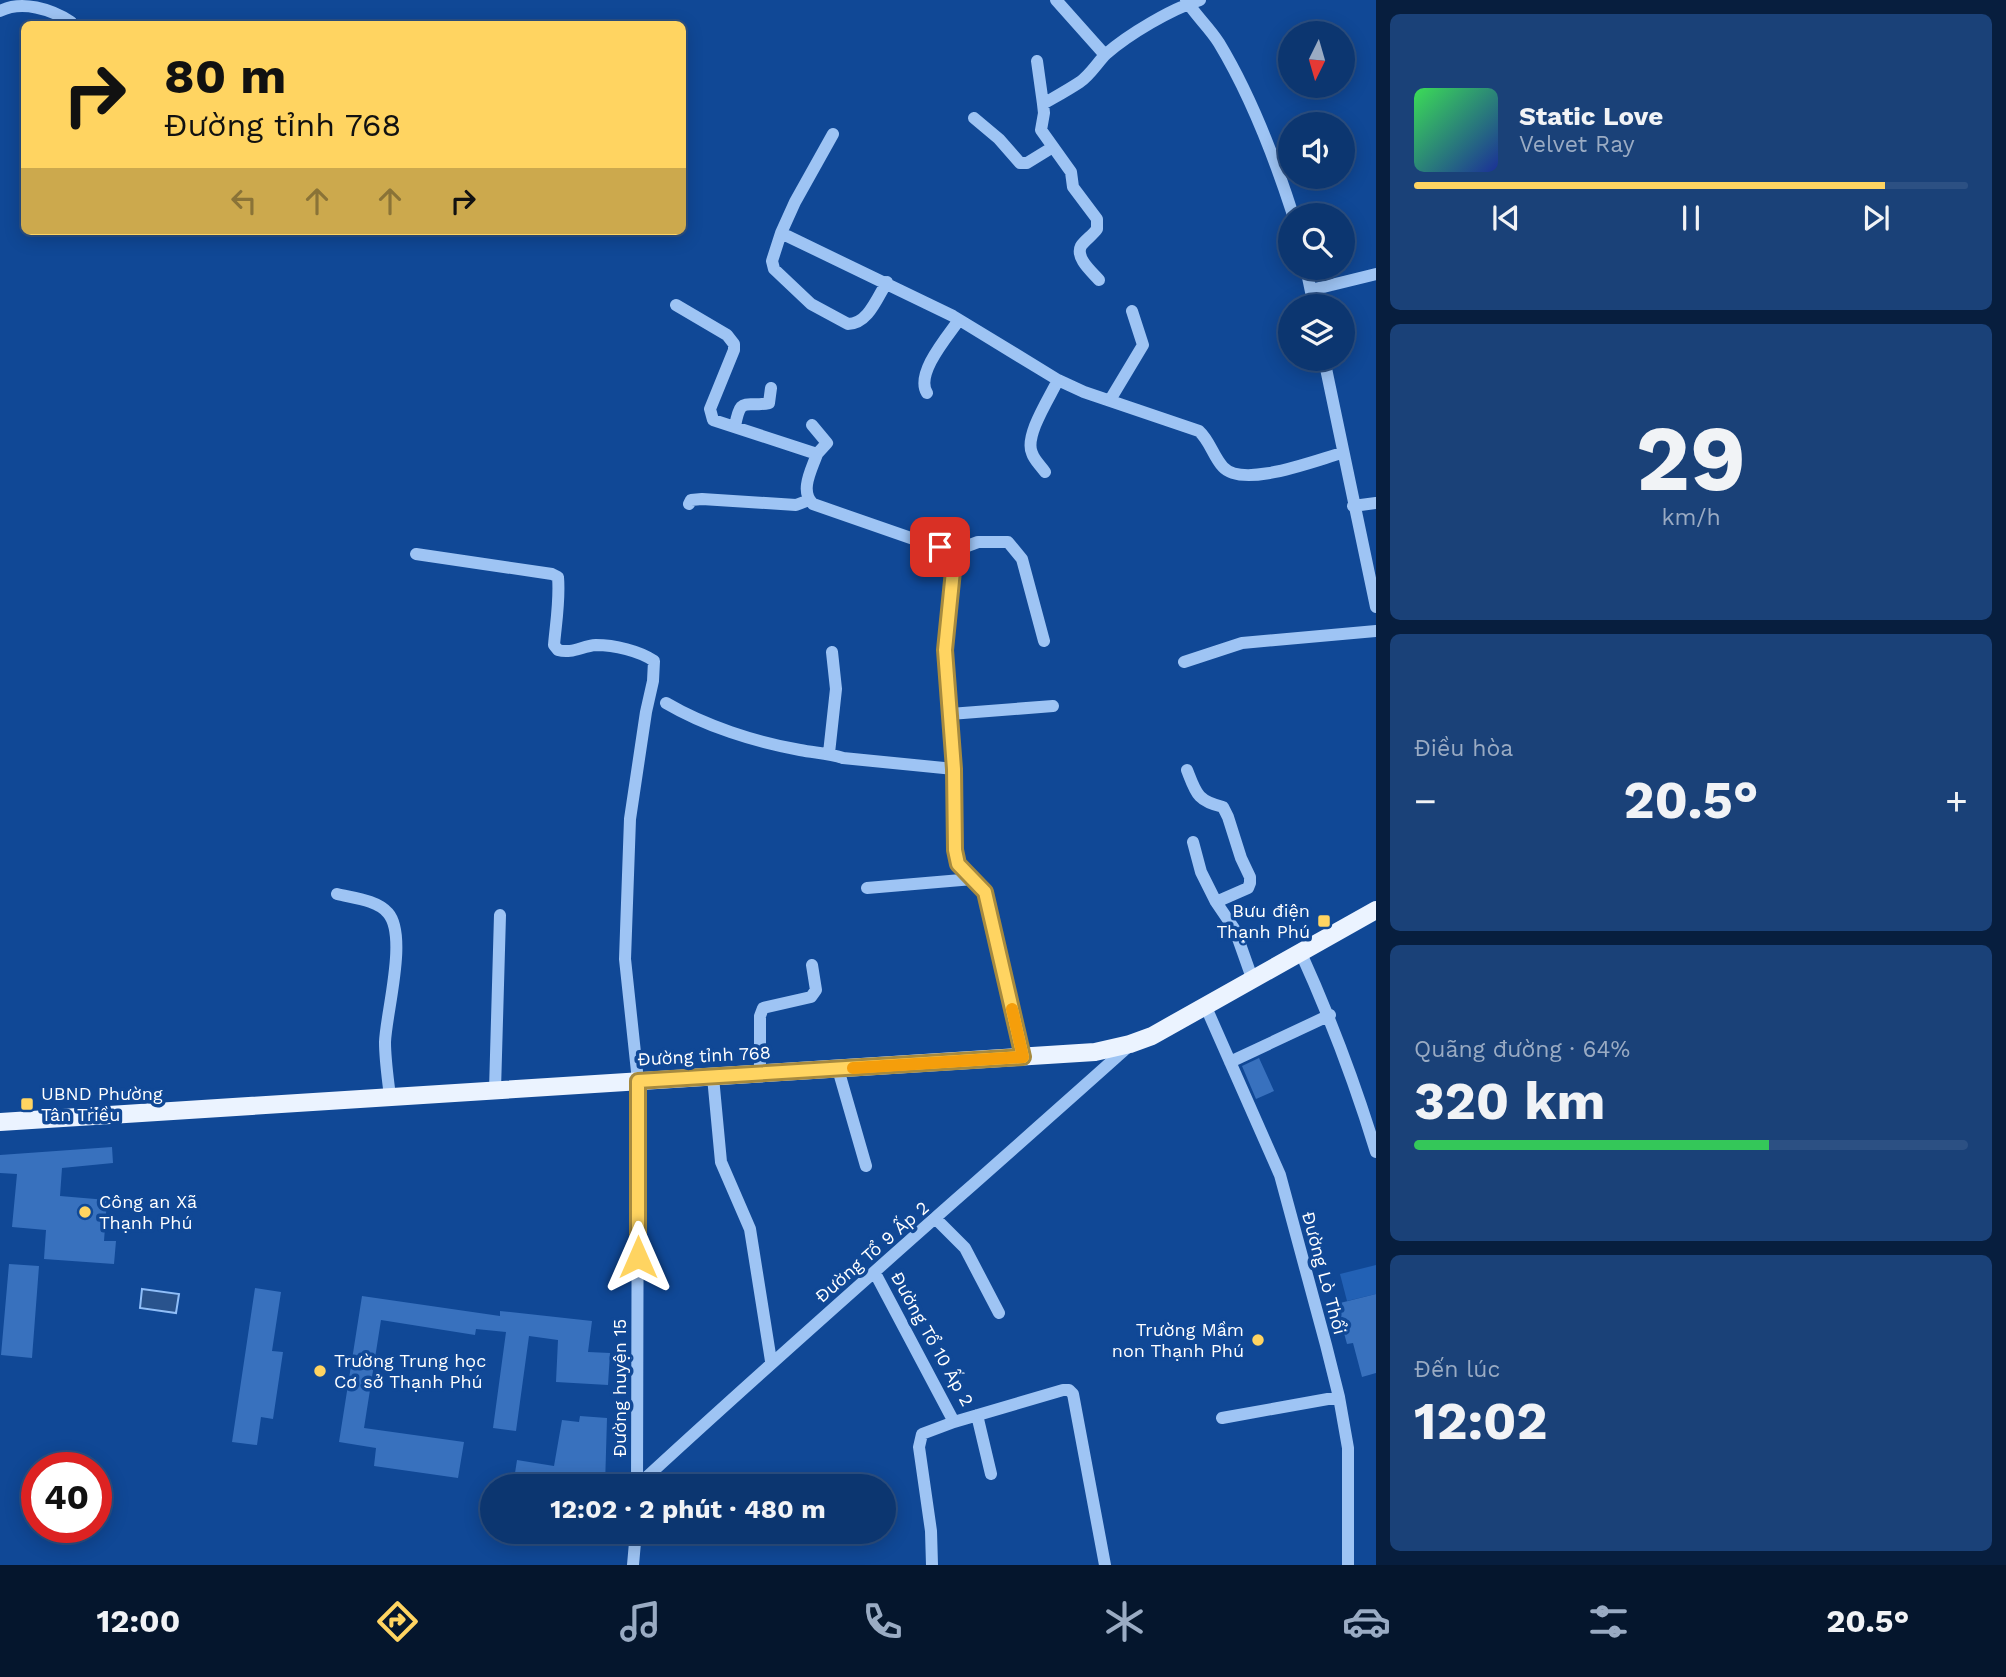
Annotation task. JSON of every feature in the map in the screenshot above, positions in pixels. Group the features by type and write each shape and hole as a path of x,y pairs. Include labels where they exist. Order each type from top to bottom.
{"main road":[{"name":"Đường tỉnh 768","path":"0,1122 1095,1052 1152,1036 1376,910"}],"street":[{"path":"1056,0 1105,55"},
{"path":"1043,104 1079,83 1105,55 1131,36 1191,1 1218,42 1248,100 1269,145 1289,203"},
{"path":"0,11 5,6 26,2 49,8 69,21"},
{"path":"1037,61 1044,113 1041,130 1071,172 1073,187 1078,195 1097,219 1097,229 1080,251 1083,262 1099,280"},
{"path":"974,118 999,139 1020,163 1027,163 1053,147"},
{"path":"833,134 781,233 772,261 774,269 811,304 848,324 856,324 865,317 887,282"},
{"path":"781,233 887,282 959,320 1058,380 1199,431 1208,440 1222,466 1239,476 1261,475 1342,453"},
{"path":"1311,290 1376,274"},
{"path":"1309,280 1312,294"},
{"path":"676,305 732,339 734,350 710,409 713,420 817,454"},
{"path":"1110,400 1143,345 1132,311"},
{"path":"927,393 923,387 925,374 959,320"},
{"path":"1326,371 1376,607"},
{"path":"1045,472 1031,453 1030,444 1033,431 1058,380"},
{"path":"735,426 740,406 744,403 769,403 771,388"},
{"path":"812,425 827,443 817,454 807,484 809,500 813,504 951,552 978,542 1008,542 1022,559 1044,641"},
{"path":"689,504 691,500 702,499 796,505 809,500"},
{"path":"1353,506 1375,507"},
{"path":"951,552 954,573 945,650 954,769 955,850 958,864 985,892 1023,1057"},
{"name":"Đường huyện 15","path":"416,554 552,574 558,577 559,585 559,611 554,645 558,650 575,651 594,645 616,647 654,661 630,819 625,959 638,1081 637,1474"},
{"path":"1184,662 1242,643 1376,631"},
{"path":"830,753 836,689 832,652"},
{"path":"666,703 734,732 800,750 830,753 843,758 954,769"},
{"path":"950,714 1053,706"},
{"path":"1187,770 1197,795 1206,803 1223,807 1250,877 1248,888 1216,902"},
{"path":"1193,842 1201,872 1234,930 1252,978"},
{"path":"867,888 973,879"},
{"path":"337,894 371,903 388,912 394,925 395,981 385,1043 390,1097"},
{"path":"495,1090 500,915"},
{"path":"1300,951 1330,1015 1376,1152"},
{"path":"760,1074 760,1016 763,1008 811,997 816,990 812,965"},
{"name":"Đường Lò Thổi","path":"1205,1005 1280,1175 1339,1397 1348,1448 1345,1565"},
{"path":"1230,1062 1330,1015"},
{"name":"Đường Tổ 9 Ấp 2","path":"650,1474 771,1361 876,1273 1130,1044"},
{"path":"838,1069 866,1166"},
{"path":"713,1077 721,1162 750,1230 771,1361"},
{"path":"936,1219 965,1248 999,1312"},
{"name":"Đường Tổ 10 Ấp 2","path":"876,1273 954,1422 1063,1390 1069,1390 1073,1394 1105,1565"},
{"path":"1222,1418 1339,1397"},
{"path":"977,1415 991,1474"},
{"path":"932,1565 931,1531 920,1439 922,1434 954,1422"},
{"path":"633,1565 635,1544"}],"shaded area":[{"path":"1376,1265 1376,1294 1347,1301 1340,1274"},
{"path":"142,1289 179,1294 176,1313 140,1308"}],"building":[{"path":"1259,1058 1274,1091 1256,1099 1242,1066"},
{"path":"112,1147 113,1163 62,1168 60,1196 107,1200 104,1241 116,1241 114,1264 44,1259 46,1230 12,1227 17,1174 0,1173 0,1155"},
{"path":"9,1264 39,1266 32,1358 1,1355"},
{"path":"255,1288 281,1292 272,1351 283,1352 273,1419 261,1417 257,1445 232,1442"},
{"path":"1376,1294 1376,1373 1362,1377 1353,1343 1347,1344 1336,1304"},
{"path":"362,1296 500,1316 500,1311 592,1321 588,1352 610,1353 608,1385 556,1382 558,1340 529,1336 516,1431 493,1428 506,1332 476,1329 475,1335 381,1320 364,1428 464,1442 458,1478 374,1466 376,1448 339,1442"},
{"path":"580,1416 607,1418 605,1474 515,1473 517,1460 554,1466 562,1420 579,1422"}],"slow traffic":[{"path":"853,1068 1023,1057 1012,1009"}],"place":[{"name":"Bưu điện Thạnh Phú","path":"1324,921"},
{"name":"UBND Phường Tân Triều","path":"27,1104"},
{"name":"Công an Xã Thạnh Phú","path":"85,1212"},
{"name":"Trường Mầm non Thạnh Phú","path":"1258,1340"},
{"name":"Trường Trung học Cơ sở Thạnh Phú","path":"320,1371"}],"route":[{"path":"638,1257 638,1081 1023,1057 985,892 958,864 955,850 954,769 945,650 954,561 951,552 940,547"}]}
